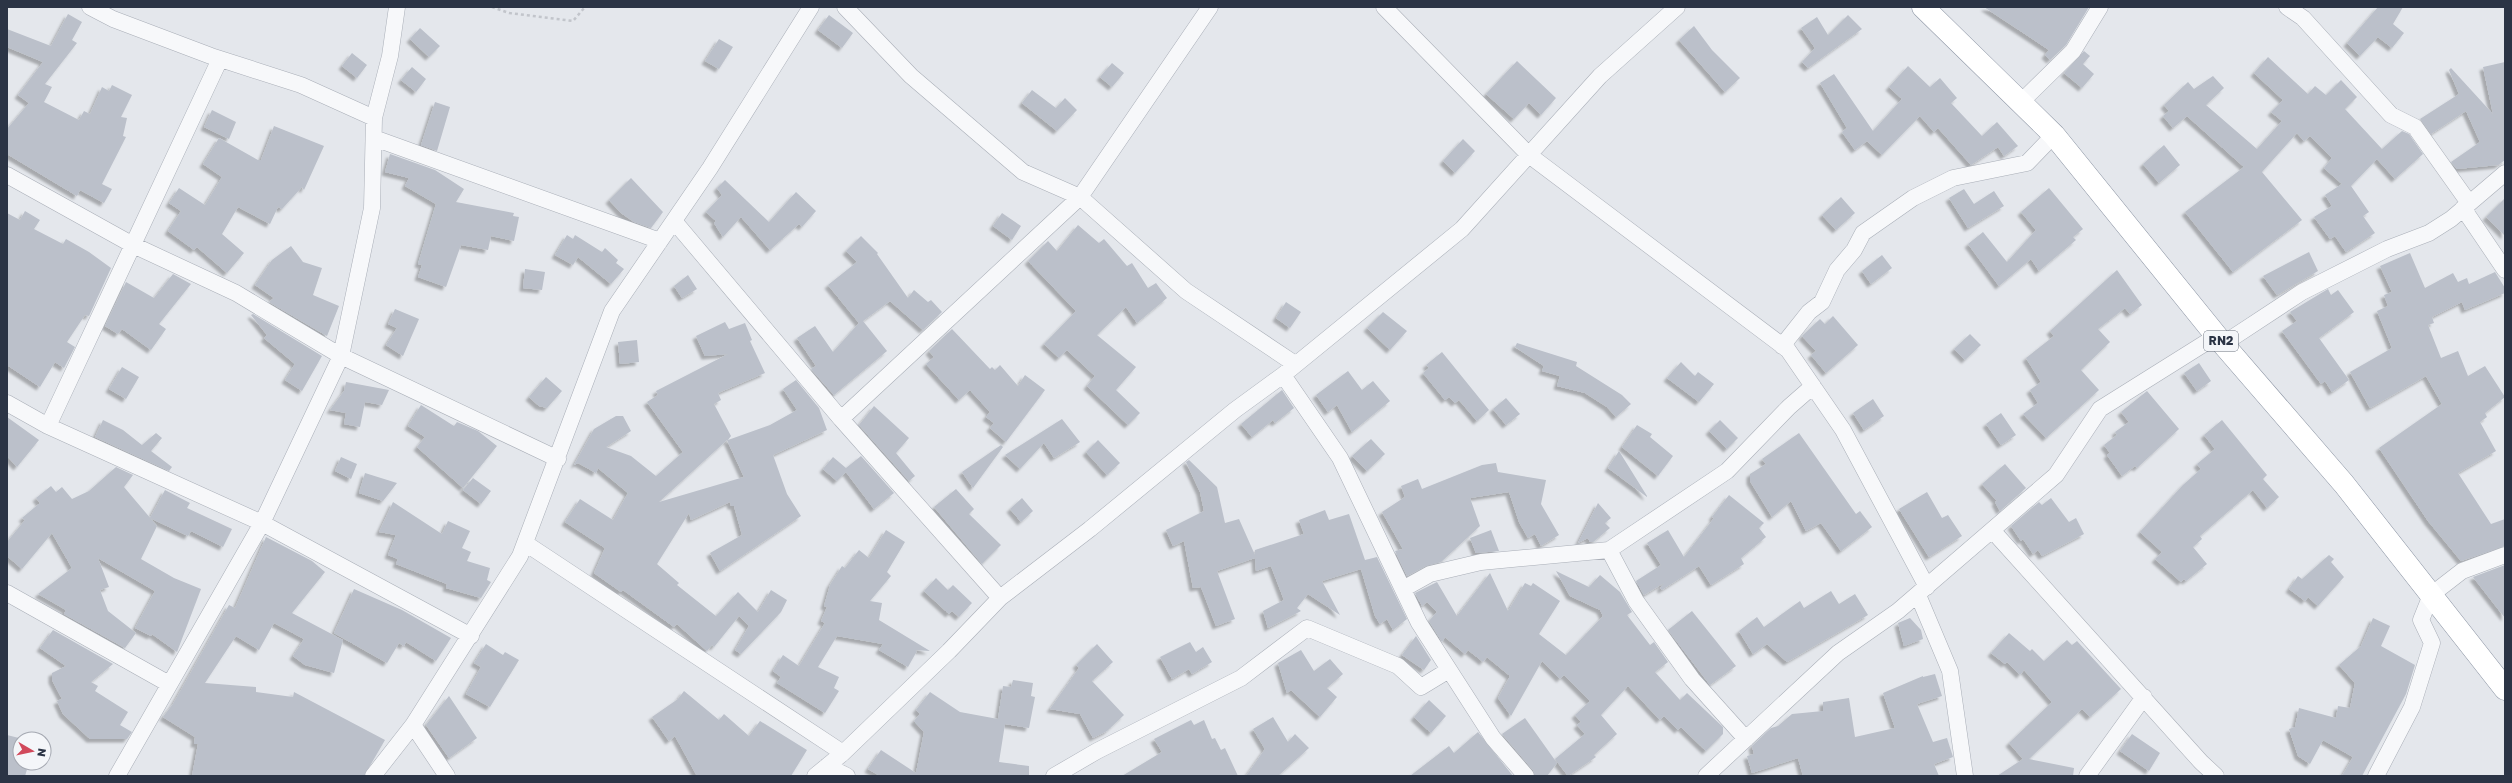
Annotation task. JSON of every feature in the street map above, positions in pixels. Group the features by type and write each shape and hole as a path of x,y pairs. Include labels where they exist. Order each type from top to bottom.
{"highway":[{"name":"RN2","path":"1930,10 2054,135 2220,340 2344,484 2505,689"}],"street":[{"path":"90,7 113,19 220,59 301,85 374,118"},
{"path":"118,776 262,523 341,356 372,208 374,118 390,56 397,7"},
{"path":"373,776 413,725 520,556 558,459 612,311 710,168 811,7"},
{"path":"844,7 912,76 1023,172 1080,197 1186,291 1295,364"},
{"path":"841,419 1080,197 1210,7"},
{"path":"1384,7 1529,155 1788,350 1843,430 1922,591 1950,671 1965,776"},
{"path":"821,771 843,753 949,651 1000,598 1090,529 1235,410 1283,375 1462,229 1600,76 1677,7"},
{"path":"2021,102 2073,51 2100,7"},
{"path":"2287,7 2313,29 2391,115 2415,127 2505,270"},
{"path":"48,426 220,59"},
{"path":"1782,346 1809,312 1822,302 1837,270 1854,250 1863,233 1913,198 1953,178 2027,163 2054,135"},
{"path":"374,138 660,241"},
{"path":"1706,776 1838,652 1898,611 2056,475 2100,409 2302,292 2387,248 2429,234 2466,206 2505,173"},
{"path":"7,175 133,245 236,293 341,356 558,459"},
{"path":"674,221 841,419 1000,598"},
{"path":"1283,375 1340,458 1419,623 1493,738 1526,776"},
{"path":"1403,589 1430,574 1481,562 1608,550 1727,471 1789,407 1813,386"},
{"path":"7,403 48,426 262,523 470,636"},
{"path":"1992,530 2216,776"},
{"path":"525,543 843,753"},
{"path":"1608,550 1636,601 1692,679 1746,739"},
{"path":"2376,776 2412,707 2432,643 2421,620 2431,595 2462,571 2505,555"},
{"path":"7,593 169,684"},
{"path":"1054,776 1097,751 1241,678 1307,628 1398,666 1421,687 1449,670"},
{"path":"2087,776 2144,698"},
{"path":"413,725 447,776"},
{"path":"821,771 848,776"}],"path":[{"path":"492,7 510,13 573,21 585,7"}],"building":[{"path":"1984,7 2089,7 2066,45 2050,60 2045,55 2049,50"},
{"path":"2378,7 2403,7 2393,24 2404,33 2392,48 2378,37 2360,56 2347,43"},
{"path":"68,14 82,22 72,40 77,43 45,84 52,87 44,102 79,120 84,111 90,114 102,87 109,91 112,85 132,95 121,117 127,118 123,136 126,137 102,184 112,189 104,203 80,190 77,196 7,154 7,129 29,103 18,95 43,62 7,47 7,29 51,46"},
{"path":"829,15 853,33 842,48 818,30"},
{"path":"1848,15 1862,29 1808,68 1802,62 1815,48 1801,28 1817,17 1828,35"},
{"path":"1694,26 1712,50 1740,78 1725,92 1679,40"},
{"path":"420,28 440,46 429,57 410,39"},
{"path":"719,39 733,47 719,69 705,61"},
{"path":"2084,51 2090,56 2083,64 2094,74 2082,88 2064,73"},
{"path":"352,53 367,65 357,78 342,66"},
{"path":"2268,57 2308,94 2315,86 2326,95 2341,80 2357,97 2345,109 2382,149 2402,131 2409,134 2423,154 2395,179 2377,159 2351,186 2369,212 2363,216 2375,233 2346,252 2335,236 2330,239 2314,217 2332,206 2325,195 2342,184 2324,168 2332,158 2310,136 2304,141 2297,133 2262,172 2302,220 2233,272 2185,212 2244,167 2187,116 2173,128 2163,116 2169,111 2164,105 2188,82 2194,89 2213,76 2224,88 2206,105 2257,149 2282,121 2271,112 2283,100 2254,73"},
{"path":"1517,61 1556,98 1541,115 1529,103 1514,119 1486,94"},
{"path":"2505,62 2505,160 2498,165 2457,169 2451,162 2480,142 2466,111 2431,134 2420,119 2459,94 2449,70 2451,68 2493,114 2483,67"},
{"path":"1112,63 1124,73 1112,87 1100,77"},
{"path":"1908,66 1930,87 1940,78 1957,98 1951,103 1982,136 1997,122 2018,146 2004,156 1998,147 1971,165 1938,128 1934,132 1920,116 1882,155 1867,141 1855,150 1842,132 1847,128 1820,83 1834,74 1873,131 1902,99 1889,87"},
{"path":"412,67 426,79 416,92 401,80"},
{"path":"1032,90 1056,108 1065,98 1077,110 1057,131 1022,103"},
{"path":"435,102 450,107 437,151 421,145"},
{"path":"212,110 236,122 229,139 204,127"},
{"path":"274,126 324,146 304,190 302,187 282,209 278,207 270,224 238,207 222,234 244,253 227,273 197,247 194,250 168,231 181,211 169,203 179,188 205,205 222,177 203,164 219,138 258,160 261,160"},
{"path":"1463,139 1475,151 1455,173 1443,161"},
{"path":"2164,145 2180,165 2159,183 2143,164"},
{"path":"390,154 435,170 464,189 456,202 514,213 513,216 519,217 514,241 491,236 488,250 461,245 446,287 418,277 422,265 418,264 436,204 405,186 409,178 385,172"},
{"path":"631,178 663,212 651,228 634,222 621,213 609,200"},
{"path":"725,180 769,222 796,192 816,211 802,227 799,224 770,250 741,217 723,237 714,223 716,221 706,212 722,195 717,188"},
{"path":"2049,188 2083,229 2073,237 2076,240 2039,271 2031,259 1999,286 1968,244 1983,232 2007,262 2036,230 2021,212"},
{"path":"1964,189 1974,204 1994,191 2004,206 1968,228 1949,198"},
{"path":"1841,197 1855,213 1836,230 1822,215"},
{"path":"2505,198 2505,236 2486,217"},
{"path":"25,211 40,220 34,229 63,244 66,239 89,252 111,268 89,316 85,315 67,342 75,347 64,368 55,362 40,387 7,365 7,213 20,220"},
{"path":"1002,213 1021,226 1012,240 993,226"},
{"path":"1078,225 1099,243 1104,239 1127,266 1132,263 1148,288 1156,283 1167,298 1137,323 1126,307 1097,335 1136,367 1116,390 1140,413 1128,425 1087,386 1095,376 1067,350 1059,358 1044,344 1076,311 1028,261 1048,241 1057,251"},
{"path":"567,235 573,239 575,235 602,252 605,248 618,260 616,263 624,269 611,284 578,257 573,265 555,255"},
{"path":"861,236 878,253 877,254 908,298 914,290 928,302 931,300 942,312 923,330 890,301 863,321 887,351 834,395 811,369 816,366 797,338 815,326 833,352 859,323 828,285 857,262 846,251"},
{"path":"291,246 303,262 322,268 313,295 339,306 327,336 269,302 274,298 255,285 272,260"},
{"path":"2309,252 2318,271 2277,295 2263,276"},
{"path":"2410,253 2425,288 2453,273 2458,282 2467,278 2469,284 2495,272 2505,288 2505,293 2465,310 2462,302 2432,317 2434,323 2428,325 2441,358 2458,351 2468,376 2485,366 2505,397 2485,413 2487,417 2480,422 2496,451 2458,473 2491,524 2505,519 2505,546 2461,561 2428,521 2379,448 2442,404 2426,376 2370,408 2350,372 2392,348 2377,311 2388,306 2384,295 2392,292 2380,266"},
{"path":"1882,255 1892,268 1871,284 1862,271"},
{"path":"525,269 545,272 542,290 523,288"},
{"path":"2117,270 2142,305 2130,314 2125,308 2098,329 2110,342 2081,370 2099,390 2046,438 2023,414 2038,403 2030,390 2041,382 2026,358 2054,336 2050,331"},
{"path":"173,274 191,284 159,324 166,329 151,350 122,329 118,334 105,326 126,282 154,298"},
{"path":"688,275 697,289 682,298 674,286"},
{"path":"2328,289 2331,295 2338,290 2354,312 2319,338 2349,380 2332,392 2325,381 2321,384 2282,331 2297,321 2290,312"},
{"path":"1286,302 1301,312 1290,328 1276,318"},
{"path":"395,309 419,319 403,356 386,345 397,328 388,324"},
{"path":"1383,312 1407,331 1390,350 1367,328"},
{"path":"253,314 322,356 302,391 285,380 295,364 264,338 267,335 251,315"},
{"path":"1833,316 1858,345 1826,373 1811,355 1816,351 1802,336 1820,319 1825,324"},
{"path":"725,322 729,329 745,323 752,340 750,341 765,373 718,393 721,400 714,404 731,436 728,440 770,425 797,410 783,389 796,380 819,408 827,430 773,455 787,494 801,516 720,571 710,553 742,535 734,506 731,506 730,502 691,520 689,513 657,564 679,583 677,585 716,616 738,592 758,612 771,590 787,600 781,612 741,654 735,650 749,626 739,616 714,647 712,645 707,651 677,624 674,627 623,590 621,592 594,573 605,548 565,522 580,499 613,520 628,493 598,468 596,473 578,463 574,465 594,429 616,416 623,416 631,431 606,447 631,456 656,476 683,452 647,402 658,395 656,391 728,354 705,356 696,336","holes":["727,440 744,477 659,502"]},
{"path":"952,329 990,369 992,367 995,370 1000,365 1018,386 1025,375 1045,390 1006,442 990,428 994,423 986,417 990,412 970,390 959,400 926,364 934,357 929,351"},
{"path":"1970,334 1981,345 1965,360 1954,349"},
{"path":"637,340 639,362 620,364 618,342"},
{"path":"1517,343 1577,362 1576,366 1622,395 1631,404 1616,417 1607,407 1585,393 1557,386 1560,376 1542,371 1544,366 1515,347"},
{"path":"1442,352 1489,410 1477,421 1459,400 1455,403 1449,397 1445,400 1423,373 1429,368 1426,365"},
{"path":"1681,362 1695,376 1698,372 1714,384 1699,402 1667,378"},
{"path":"2199,363 2211,381 2197,391 2184,373"},
{"path":"122,367 139,377 126,399 109,389"},
{"path":"1348,371 1362,390 1373,381 1390,401 1352,432 1337,405 1328,412 1316,395"},
{"path":"546,377 562,391 547,408 539,406 529,397"},
{"path":"346,382 389,390 382,405 365,402 360,427 344,424 346,413 330,410 344,391"},
{"path":"1282,390 1294,408 1275,423 1273,420 1252,437 1241,424"},
{"path":"2147,391 2179,429 2137,468 2135,466 2122,476 2107,455 2110,453 2104,445 2117,435 2115,432 2129,422 2121,412"},
{"path":"1506,398 1520,414 1506,425 1493,409"},
{"path":"1873,399 1884,416 1864,430 1853,413"},
{"path":"421,405 454,426 457,422 478,431 497,446 463,488 417,447 425,437 408,426"},
{"path":"874,406 909,438 896,453 915,476 909,481 859,425"},
{"path":"2001,413 2016,435 2001,445 1986,424"},
{"path":"7,417 39,440 17,467 7,456"},
{"path":"1062,419 1080,442 1054,458 1044,443 1020,469 1005,455"},
{"path":"103,420 123,430 142,445 156,433 162,438 151,451 172,467 169,471 95,437"},
{"path":"1720,420 1738,438 1727,449 1709,431"},
{"path":"2222,420 2267,475 2263,479 2279,497 2267,508 2253,490 2200,536 2202,539 2193,547 2207,564 2186,581 2184,579 2181,582 2155,559 2162,552 2140,532 2183,485 2201,469 2197,464 2215,449 2204,435"},
{"path":"1637,425 1652,434 1650,437 1673,456 1658,476 1622,447"},
{"path":"1799,433 1856,514 1860,511 1872,527 1841,551 1821,523 1806,531 1791,501 1772,517 1750,481 1750,474 1766,464 1762,459"},
{"path":"1371,439 1385,454 1367,471 1352,456"},
{"path":"1098,440 1120,463 1107,475 1086,452"},
{"path":"1001,445 1003,447 973,488 962,472"},
{"path":"1619,451 1647,496 1647,497 1608,468"},
{"path":"861,456 894,493 874,509 846,472 837,481 823,469 833,457 846,468"},
{"path":"341,457 357,464 351,479 335,471"},
{"path":"1189,460 1217,487 1225,523 1239,519 1255,555 1255,550 1304,534 1299,520 1325,510 1329,520 1349,514 1365,560 1377,557 1407,619 1393,630 1387,619 1380,624 1375,616 1361,569 1322,581 1340,615 1308,594 1297,608 1301,611 1268,628 1263,611 1284,600 1271,566 1256,571 1255,558 1217,571 1235,619 1216,626 1201,587 1193,588 1184,541 1173,546 1166,530 1204,511 1200,492 1186,462"},
{"path":"1496,463 1498,472 1546,480 1541,504 1559,535 1541,546 1535,534 1528,538 1519,522 1509,492 1470,498 1480,526 1441,562 1426,566 1407,576 1395,551 1403,549 1382,512 1405,497 1401,486 1418,479 1422,489 1482,465"},
{"path":"2005,464 2026,488 2000,511 1995,502 1997,501 1982,484"},
{"path":"116,467 133,475 124,487 157,526 141,559 174,578 201,589 177,652 152,634 151,636 135,628 155,591 98,558 109,587 100,590 108,611 136,633 125,648 64,614 66,610 38,594 72,568 52,533 22,569 7,556 7,542 25,520 22,518 40,503 36,498 51,486 56,492 62,487 72,499 89,491"},
{"path":"365,473 397,483 383,501 359,493"},
{"path":"473,478 491,491 481,504 463,490"},
{"path":"956,489 974,509 969,514 1001,545 982,564 934,507"},
{"path":"165,490 190,503 187,508 232,529 223,547 191,531 188,536 150,518"},
{"path":"1927,492 1942,518 1948,515 1962,536 1929,557 1899,509"},
{"path":"1729,495 1764,523 1759,528 1766,537 1741,558 1744,564 1711,585 1699,566 1662,590 1660,588 1664,583 1644,595 1636,581 1661,565 1647,543 1668,530 1684,557 1714,518 1712,517"},
{"path":"1022,498 1033,511 1021,522 1010,509"},
{"path":"2051,498 2069,522 2076,518 2084,534 2042,556 2038,550 2033,554 2023,539 2021,541 2011,526 2039,502 2042,505"},
{"path":"393,502 442,534 448,521 470,531 462,548 471,552 467,561 490,568 487,580 491,582 481,598 446,588 447,584 396,564 398,559 388,555 396,535 379,532"},
{"path":"1598,503 1611,518 1605,523 1610,528 1593,542 1590,542 1588,538 1578,543"},
{"path":"886,530 905,542 887,572 891,576 870,601 882,603 879,620 930,651 915,650 917,651 908,667 879,650 883,644 837,636 818,667 839,677 834,688 839,691 825,713 777,683 781,677 773,671 783,655 799,666 825,623 821,621 827,607 824,606 830,585 842,566 845,568 859,550 869,558"},
{"path":"1491,530 1499,551 1476,553 1470,538"},
{"path":"266,537 312,561 325,572 292,613 343,640 334,673 305,665 293,656 304,639 274,623 259,650 236,636 205,683 256,687 256,692 293,697 294,692 385,740 364,776 192,776 198,744 194,744 195,737 163,717 173,704 229,605 235,608"},
{"path":"2329,555 2334,559 2331,562 2344,577 2318,606 2308,597 2305,601 2289,589 2298,576 2302,579"},
{"path":"2505,565 2505,618 2473,577"},
{"path":"1556,571 1589,587 1600,575 1620,592 1632,612 1627,615 1650,645 1654,642 1668,662 1655,672 1680,700 1687,693 1723,727 1723,734 1706,751 1681,727 1678,730 1664,716 1660,720 1628,686 1601,715 1617,734 1594,755 1596,757 1568,776 1555,759 1585,734 1577,725 1581,722 1575,715 1590,701 1564,675 1560,679 1542,661 1511,716 1498,698 1510,676 1487,657 1483,662 1468,650 1465,654 1445,637 1442,642 1429,621 1437,612 1427,602 1422,606 1415,593 1437,582 1457,616 1490,573 1508,611 1525,583 1531,586 1533,583 1560,601 1539,634 1566,655 1603,616 1600,610 1570,596"},
{"path":"936,578 948,590 953,585 972,603 959,617 952,611 949,614 924,591"},
{"path":"354,589 402,610 451,638 436,661 406,642 404,646 399,643 387,663 334,633"},
{"path":"1831,591 1839,604 1855,594 1868,615 1787,662 1767,644 1753,654 1739,631 1757,617 1764,627 1800,601 1804,608"},
{"path":"1692,611 1736,666 1710,685 1668,630"},
{"path":"1910,618 1921,630 1923,639 1904,646 1898,623"},
{"path":"2373,618 2390,626 2381,646 2415,665 2406,694 2362,776 2342,776 2353,757 2323,740 2310,764 2298,756 2289,729 2295,727 2299,708 2336,718 2338,706 2350,708 2355,683 2339,665 2361,646"},
{"path":"53,630 113,664 91,682 98,686 95,691 128,712 120,725 132,732 127,739 90,739 63,714 57,701 62,699 52,680 52,673 66,666 40,648"},
{"path":"2009,633 2030,651 2032,649 2044,661 2067,640 2072,645 2077,641 2121,689 2090,717 2082,709 2029,759 2074,768 2073,776 1997,776 2023,759 2009,743 2052,702 2024,670 2020,675 2007,662 2005,664 1991,653"},
{"path":"1416,636 1431,660 1424,670 1402,655"},
{"path":"1190,642 1196,652 1203,647 1212,662 1192,674 1189,669 1172,679 1160,657"},
{"path":"486,644 503,655 505,652 519,660 490,707 466,694 481,667 474,663"},
{"path":"1097,644 1113,662 1092,681 1124,715 1107,731 1093,738 1080,714 1050,709 1079,668 1076,665"},
{"path":"1301,650 1314,671 1330,659 1343,674 1327,688 1337,697 1320,717 1291,690 1287,693 1278,663"},
{"path":"1935,674 1942,696 1917,704 1933,742 1947,738 1953,757 1934,764 1939,776 1803,776 1798,758 1752,773 1747,756 1754,754 1752,746 1771,728 1778,726 1792,714 1823,711 1823,702 1849,698 1855,737 1895,728 1883,693 1923,676"},
{"path":"1013,680 1033,683 1031,696 1035,697 1029,728 1005,724 999,762 1029,766 1029,776 880,776 868,769 881,750 916,773 924,732 914,721 920,714 916,710 930,692 960,712 998,719 1003,686 1011,687"},
{"path":"684,691 719,720 724,714 749,736 760,721 807,750 791,776 697,776 675,736 669,741 652,717 678,699"},
{"path":"449,696 477,738 449,758 426,725"},
{"path":"1429,700 1446,716 1431,733 1414,717"},
{"path":"1273,717 1288,742 1295,734 1309,748 1278,776 1246,776 1265,749 1253,729"},
{"path":"1525,718 1557,763 1547,776 1535,776 1533,770 1502,734"},
{"path":"1191,720 1194,725 1204,720 1212,739 1215,738 1221,750 1225,748 1238,776 1122,776 1162,752 1154,739"},
{"path":"1478,732 1513,776 1410,776 1449,746 1454,753"},
{"path":"2132,734 2160,753 2149,771 2120,751"},
{"path":"7,735 12,736 12,771 27,771 25,776 7,776"}]}
